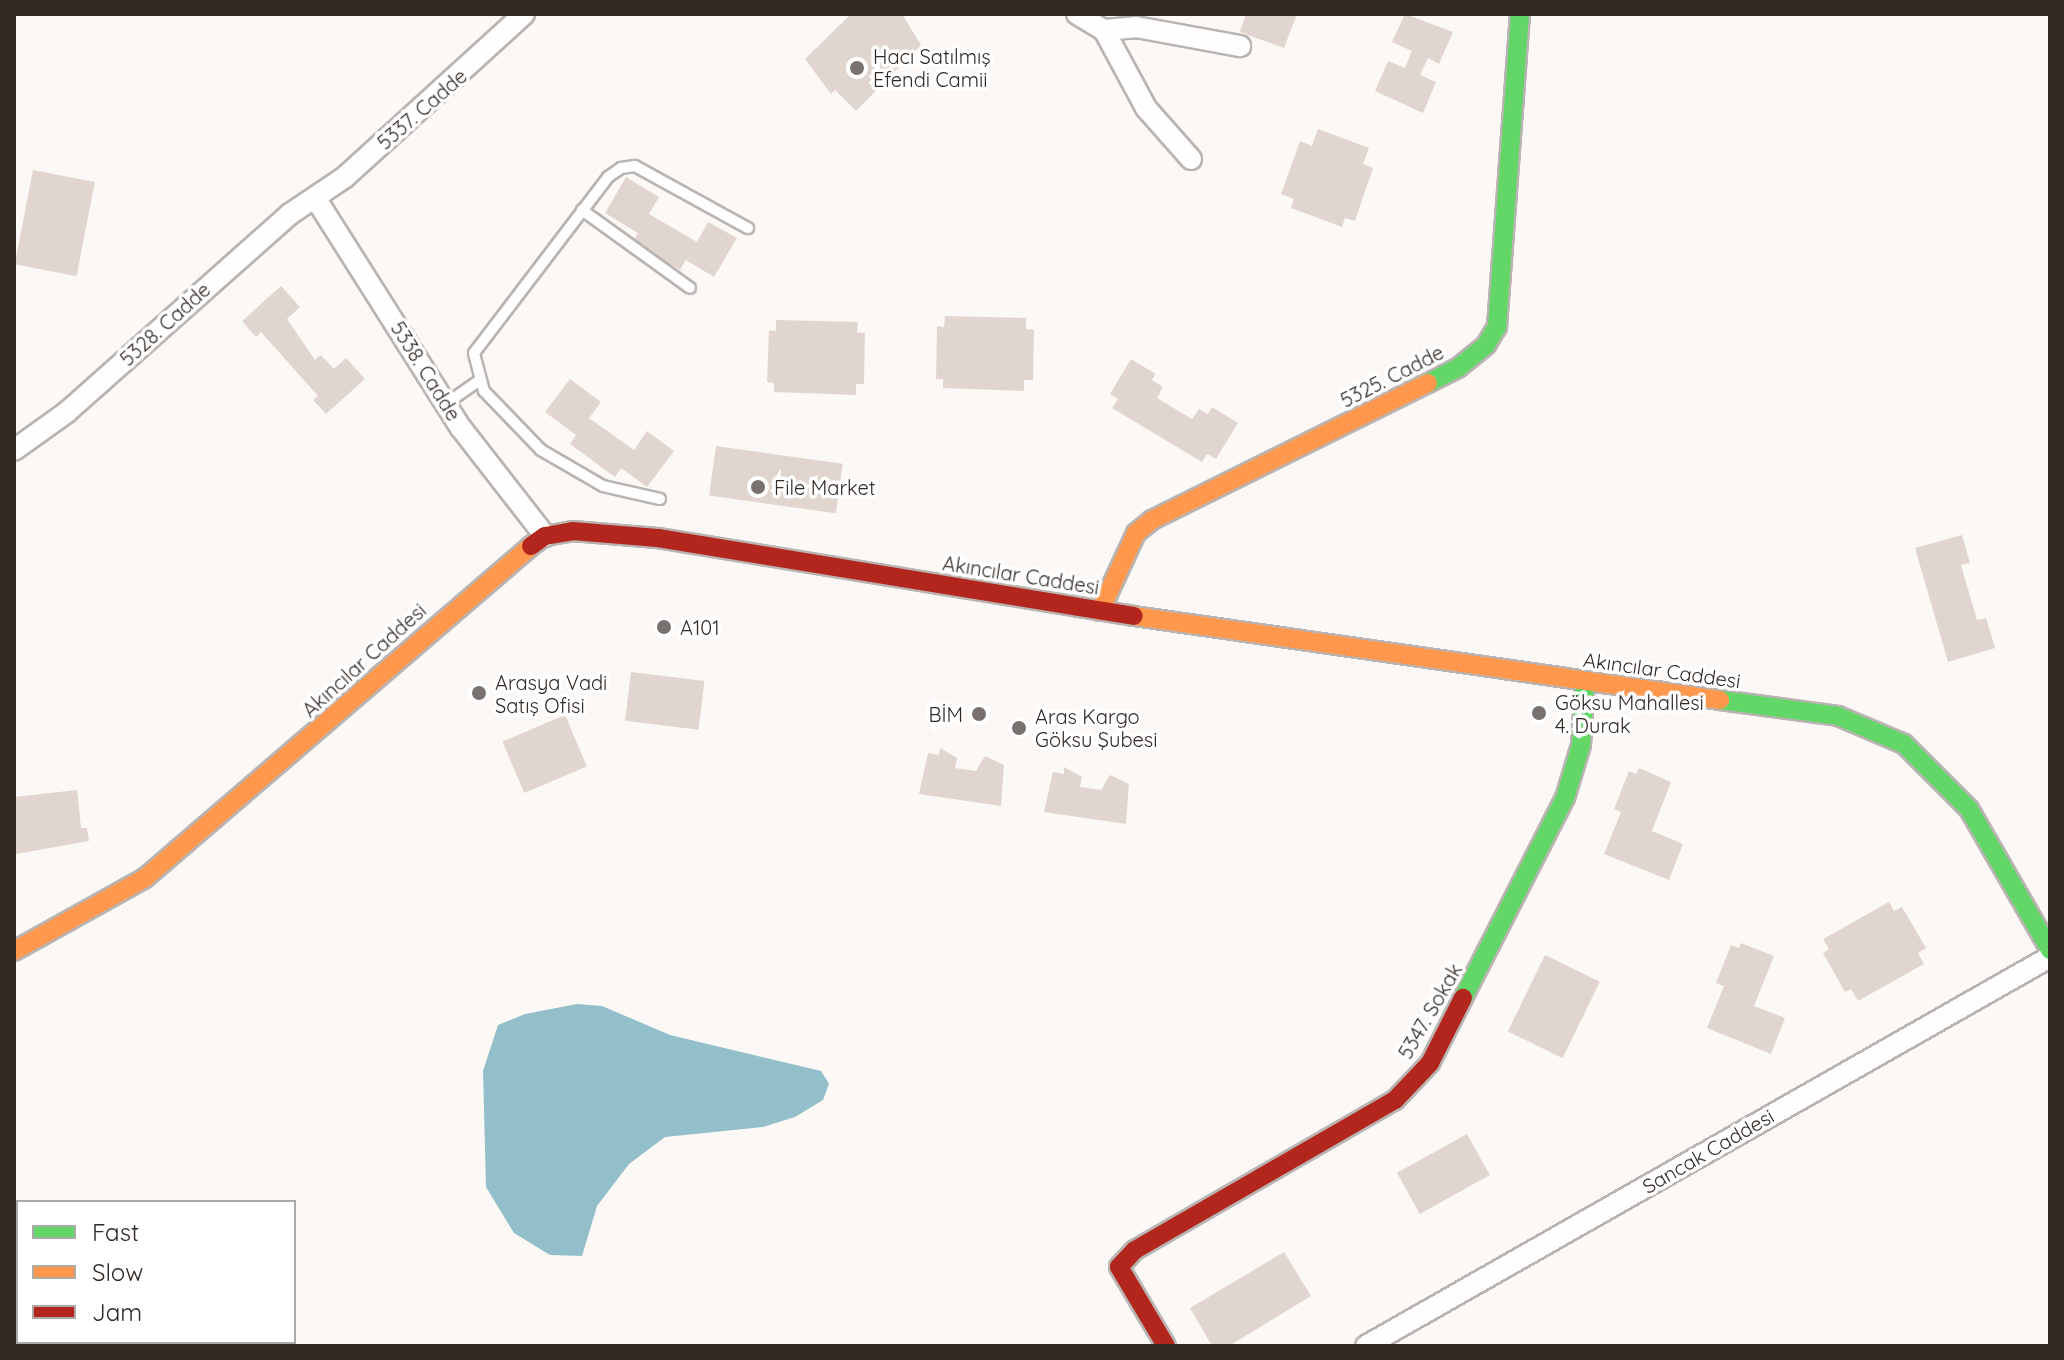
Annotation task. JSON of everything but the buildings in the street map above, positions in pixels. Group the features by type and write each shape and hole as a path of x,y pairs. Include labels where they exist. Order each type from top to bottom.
{"street":[{"name":"5337. Cadde","path":"316,199 524,14"},
{"path":"1077,14 1104,30 1146,108 1191,159"},
{"name":"5325. Cadde","path":"1100,611 1136,533 1152,520 1459,367 1486,345 1497,327 1520,14"},
{"path":"1104,30 1136,27 1240,46"},
{"name":"5338. Cadde","path":"316,199 447,403 545,536"},
{"name":"5328. Cadde","path":"14,450 67,412 290,214 316,199"},
{"name":"Akıncılar Caddesi","path":"14,951 145,878 229,810 464,600 545,536 572,531 658,538 1100,611 1838,716 1904,744 1969,809 2050,950"},
{"name":"5347. Sokak","path":"1166,1346 1119,1267 1135,1250 1395,1100 1430,1063 1565,798 1581,745 1585,682"},
{"name":"Sancak Caddesi","path":"1366,1346 2050,957"}],"lane":[{"path":"660,499 603,486 541,450 480,380 474,366 478,342 608,177 635,166 748,228"},
{"path":"582,210 690,288"},
{"path":"447,403 480,380"}],"water":[{"path":"577,1004 602,1006 670,1035 821,1071 829,1084 823,1100 795,1117 763,1127 665,1137 629,1164 597,1206 582,1256 550,1255 514,1233 486,1187 483,1071 498,1025 525,1014"}],"traffic: fast":[{"path":"1428,383 1459,367 1486,345 1497,327 1520,14"},
{"path":"1463,998 1565,798 1581,745 1585,682"},
{"path":"1720,700 1838,716 1904,744 1969,809 2050,950"}],"traffic: slow":[{"path":"1100,611 1136,533 1152,520 1428,383"},
{"path":"14,951 145,878 531,546"},
{"path":"1134,616 1720,700"}],"traffic: jam":[{"path":"531,546 545,536 572,531 658,538 1134,616"},
{"path":"1166,1346 1119,1267 1135,1250 1395,1100 1430,1063 1463,998"}],"place":[{"name":"Hacı Satılmış Efendi Camii","path":"857,68"},
{"name":"File Market","path":"758,487"},
{"name":"A101","path":"664,627"},
{"name":"Arasya Vadi Satış Ofisi","path":"479,693"},
{"name":"Göksu Mahallesi 4. Durak","path":"1539,713"},
{"name":"BİM","path":"979,714"},
{"name":"Aras Kargo Göksu Şubesi","path":"1019,728"}]}
